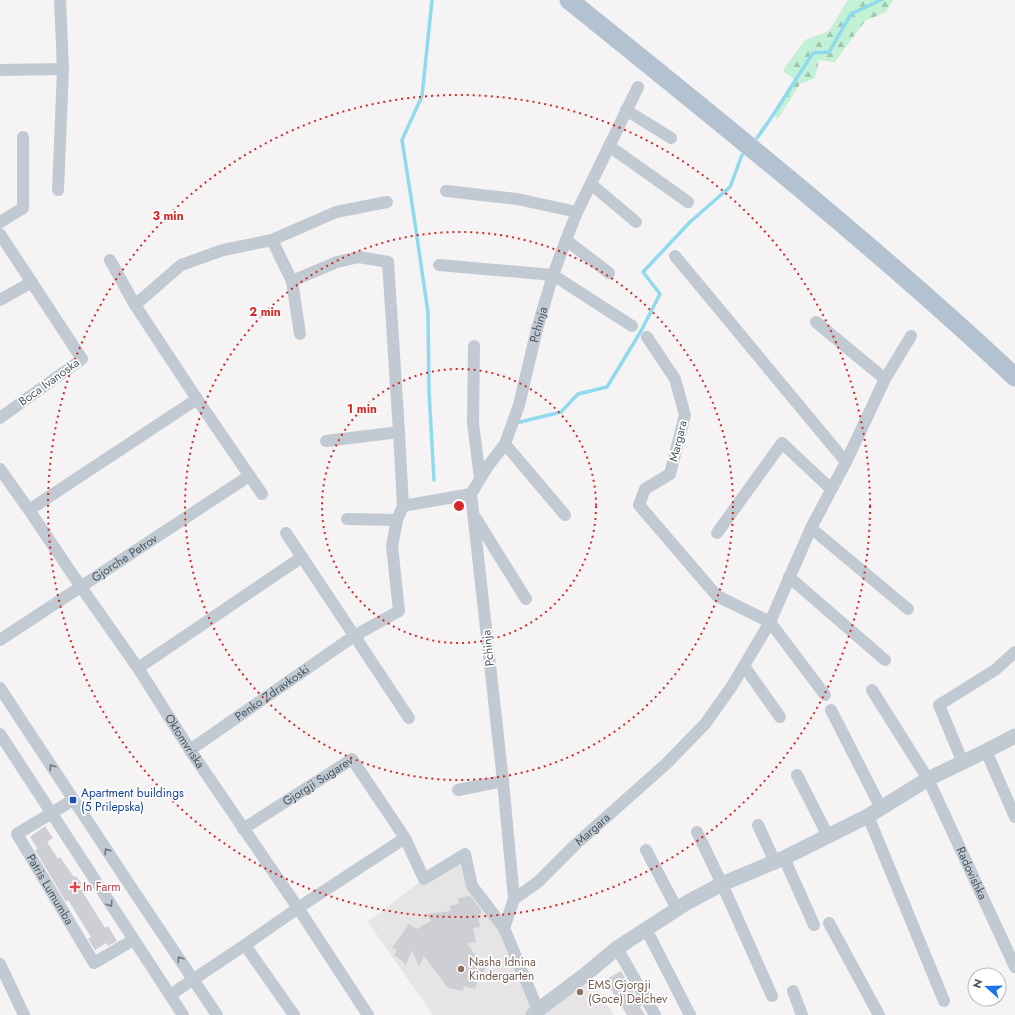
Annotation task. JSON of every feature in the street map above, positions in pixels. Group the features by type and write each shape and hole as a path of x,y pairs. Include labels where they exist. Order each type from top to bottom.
{"main road":[{"path":"569,0 736,135 873,250 1015,377"}],"street":[{"path":"58,190 63,69 60,0"},
{"path":"0,70 63,69"},
{"name":"Pchinja","path":"514,899 503,781 470,494 488,466 505,444 519,405 536,329 566,240 591,184 638,87"},
{"path":"626,110 671,138"},
{"path":"0,222 23,208 23,137"},
{"path":"609,146 688,202"},
{"path":"591,184 636,222"},
{"path":"446,191 517,199 578,212"},
{"path":"135,305 181,265 223,250 272,240 336,212 387,202"},
{"name":"Boca Ivanoska","path":"0,234 82,359 0,418"},
{"path":"272,240 292,281 300,334"},
{"path":"566,240 609,273"},
{"path":"675,256 846,462"},
{"path":"292,281 344,260 359,258 388,262 403,506 397,520 392,546 399,611 354,636"},
{"path":"110,260 135,305 262,494"},
{"path":"439,265 553,275 632,326"},
{"path":"0,300 32,282"},
{"path":"816,322 885,378"},
{"name":"Margara","path":"514,899 538,882 576,844 666,764 705,724 732,686 770,622 811,528 846,462 885,378 911,336"},
{"name":"Margara","path":"647,337 675,379 685,415 670,474 645,489 640,505 717,596 770,622 825,695"},
{"path":"474,346 473,423 480,478"},
{"path":"29,510 197,399"},
{"path":"326,441 399,432"},
{"path":"718,533 782,443 831,489"},
{"path":"505,444 565,515"},
{"name":"Oktomvriska","path":"0,469 138,668 190,750 298,908 368,1015"},
{"name":"Gjorche Petrov","path":"0,640 249,476"},
{"path":"403,506 470,494"},
{"name":"Pchinja","path":"473,515 526,599"},
{"path":"347,519 397,520"},
{"path":"811,528 908,609"},
{"path":"286,533 409,718"},
{"path":"138,668 302,557"},
{"path":"789,577 885,660"},
{"name":"Penko Zdravkoski","path":"190,750 354,636"},
{"path":"963,763 939,705 995,670 1015,652"},
{"path":"744,666 780,717"},
{"path":"0,688 217,1015"},
{"name":"Radovishka","path":"872,690 928,779 1015,966"},
{"path":"831,710 881,808"},
{"path":"0,734 183,1015"},
{"path":"514,899 504,928 535,1012 586,974 617,948 688,902 722,884 779,860 868,816 928,779 1015,736"},
{"path":"986,751 1015,817"},
{"name":"Gjorgji Sugarev","path":"243,829 352,759 405,838 424,879 465,854 472,886 504,928"},
{"path":"797,775 828,836"},
{"path":"458,790 503,781"},
{"name":"Patris Lumumba","path":"74,800 17,834 94,963 133,940"},
{"path":"868,816 944,1001"},
{"path":"758,825 779,860 814,925"},
{"path":"697,832 772,996"},
{"path":"170,995 298,908 405,838"},
{"path":"646,850 677,909"},
{"path":"829,923 879,1015"},
{"path":"646,929 690,1015"},
{"path":"245,945 294,1015"},
{"path":"617,948 656,1015"},
{"path":"0,964 24,1015"},
{"path":"793,991 802,1015"}],"shaded area":[{"name":"Nasha Idnina Kindergarten","path":"465,854 472,886 504,928 538,1010 586,974 614,1015 433,1015 368,922 424,879"}],"green space":[{"path":"848,0 893,0 886,12 865,21 835,62 819,60 815,78 800,84 778,119 773,115 795,80 783,70 805,40 829,31"}],"building":[{"path":"45,826 53,838 47,842 58,859 60,857 74,877 76,876 85,889 82,891 105,928 108,926 117,941 108,946 106,943 95,950 88,939 91,937 68,900 66,902 35,850 38,849 30,837"},
{"path":"470,896 481,910 481,914 478,914 480,927 473,928 476,942 467,943 479,961 486,963 483,977 479,976 475,989 464,986 463,991 448,988 424,956 419,967 412,950 406,965 394,955 397,950 392,948 409,924 417,929 431,921 426,914 451,911 449,906 459,904 458,898"},
{"path":"621,971 642,1006 640,1007 645,1015 627,1015 605,980"}],"waterway":[{"path":"432,0 422,96 402,140 428,312 429,392 434,480"},
{"path":"757,138 813,53 829,52 851,14 881,0"},
{"path":"516,423 561,412 578,394 607,387 641,331 660,294 643,272 690,222 730,187 742,155"}],"place":[{"name":"Apartment buildings (5 Prilepska)","path":"73,800"},
{"name":"In Farm","path":"75,887"},
{"name":"Nasha Idnina Kindergarten","path":"461,969"},
{"name":"EMS Gjorgji (Goce) Delchev","path":"580,992"}]}
